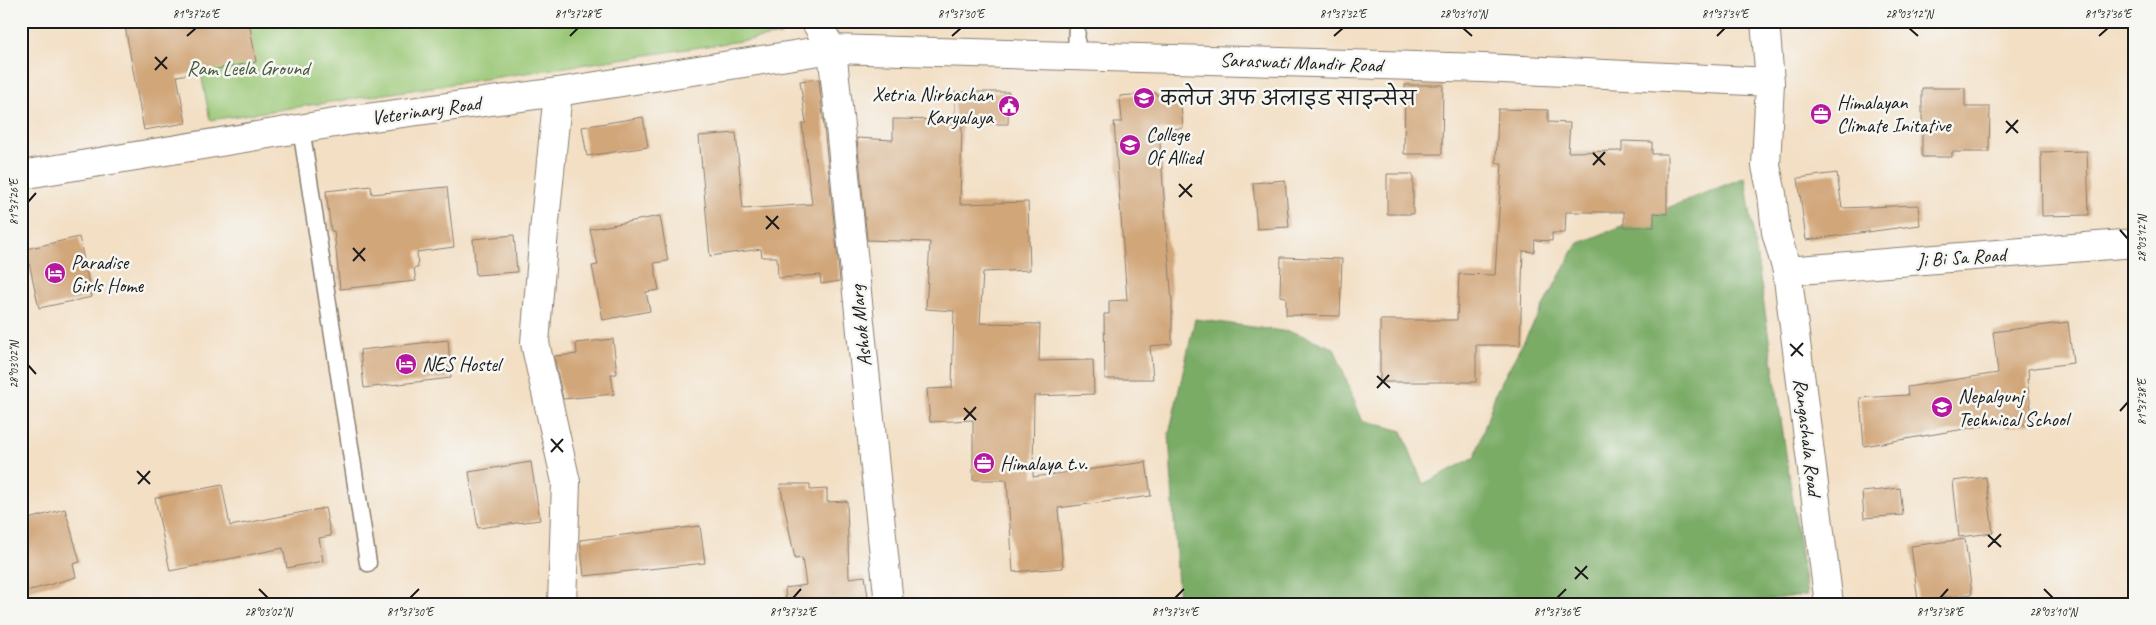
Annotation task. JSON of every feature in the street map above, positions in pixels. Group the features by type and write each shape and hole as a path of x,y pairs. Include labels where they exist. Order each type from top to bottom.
{"street":[{"path":"815,21 832,49"},
{"name":"Rangashala Road","path":"1765,21 1770,82 1766,166 1772,194 1776,232 1786,271 1830,604"},
{"name":"Saraswati Mandir Road","path":"832,49 1483,68 1770,82"},
{"name":"Veterinary Road","path":"21,174 301,128 558,92 832,49"},
{"name":"Ashok Marg","path":"832,49 889,604"},
{"path":"558,92 535,343 566,482 562,604"},
{"name":"Ji Bi Sa Road","path":"1786,271 2135,243"}],"lane":[{"path":"1076,56 1077,21"},
{"path":"301,128 368,563"}],"green space":[{"name":"Ram Leela Ground","path":"191,21 773,21 781,35 210,120"},
{"path":"1745,177 1807,595 1728,604 1179,604 1169,434 1195,319 1296,333 1334,348 1362,420 1402,431 1423,484 1475,457 1496,392 1577,244"}],"water":[{"path":"1842,21 1987,21 1915,27 1860,24"}],"building":[{"path":"124,21 249,21 256,62 177,76 186,123 144,130"},
{"path":"819,79 840,281 821,284 820,275 778,278 777,257 762,257 761,249 710,256 699,136 736,133 743,209 812,204 802,124 806,123 800,81"},
{"path":"1405,85 1443,85 1442,154 1404,154"},
{"path":"1922,88 1965,88 1965,107 1990,107 1989,152 1952,152 1952,157 1922,157"},
{"path":"955,92 1009,92 1008,124 962,124 960,204 1028,202 1030,270 983,272 980,323 1040,324 1039,361 1093,360 1094,394 1034,396 1033,477 1146,462 1151,496 1058,508 1063,568 1013,572 1007,480 973,480 973,420 930,422 927,389 952,388 954,311 926,309 930,242 867,240 857,138 893,140 893,119 955,120"},
{"path":"1156,93 1157,96 1180,94 1183,128 1159,130 1172,303 1172,344 1150,346 1153,379 1105,379 1104,314 1109,314 1109,301 1127,300 1114,122 1122,122 1120,96"},
{"path":"1498,109 1548,110 1548,122 1570,123 1568,152 1622,151 1622,141 1652,142 1652,154 1667,154 1667,214 1654,213 1654,227 1624,227 1624,212 1566,212 1565,233 1552,233 1552,241 1535,240 1534,252 1523,251 1520,345 1476,345 1476,382 1380,382 1380,320 1457,320 1459,274 1495,275 1502,163 1496,163"},
{"path":"643,117 648,147 587,156 582,127"},
{"path":"2087,151 2089,215 2042,216 2041,152"},
{"path":"1837,173 1842,208 1918,205 1920,225 1806,240 1798,178"},
{"path":"1387,174 1413,174 1413,214 1387,214"},
{"path":"1285,180 1289,227 1257,229 1253,183"},
{"path":"371,186 372,194 447,187 454,247 417,252 418,268 414,268 416,281 340,289 334,231 331,231 326,191"},
{"path":"660,216 668,261 654,263 659,290 646,292 650,311 603,320 592,266 598,265 590,229"},
{"path":"514,235 517,272 476,275 473,239"},
{"path":"79,237 92,297 39,308 26,249"},
{"path":"1281,257 1342,259 1340,316 1286,315 1286,297 1280,296"},
{"path":"2068,322 2073,363 2028,369 2029,379 2027,379 2033,423 2006,427 2006,422 1864,446 1860,398 1908,395 1907,387 1998,373 1993,332"},
{"path":"613,339 617,374 611,374 614,394 563,399 554,356 577,354 576,343"},
{"path":"448,340 451,378 364,388 360,350"},
{"path":"531,462 540,520 478,528 469,472"},
{"path":"1986,477 1993,533 1959,537 1953,481"},
{"path":"780,484 810,484 810,490 827,489 827,502 847,501 849,578 865,576 869,604 786,604 785,588 806,585 802,558 795,559"},
{"path":"222,485 230,526 325,508 331,536 319,538 323,561 287,568 283,548 170,571 155,498"},
{"path":"1900,488 1903,515 1864,518 1862,492"},
{"path":"65,509 80,562 73,564 76,577 28,591 21,566 21,521"},
{"path":"700,526 705,563 584,576 580,540"},
{"path":"1965,539 1972,594 1918,601 1911,546"}],"place":[{"name":"कलेज अफ अलाइड साइन्सेस","path":"1144,98"},
{"name":"Xetria Nirbachan Karyalaya","path":"1009,106"},
{"name":"Himalayan Climate Initative","path":"1821,114"},
{"name":"College Of Allied","path":"1130,145"},
{"name":"Paradise Girls Home","path":"55,273"},
{"name":"NES Hostel","path":"406,364"},
{"name":"Nepalgunj Technical School","path":"1942,407"},
{"name":"Himalaya t.v.","path":"984,463"}]}
